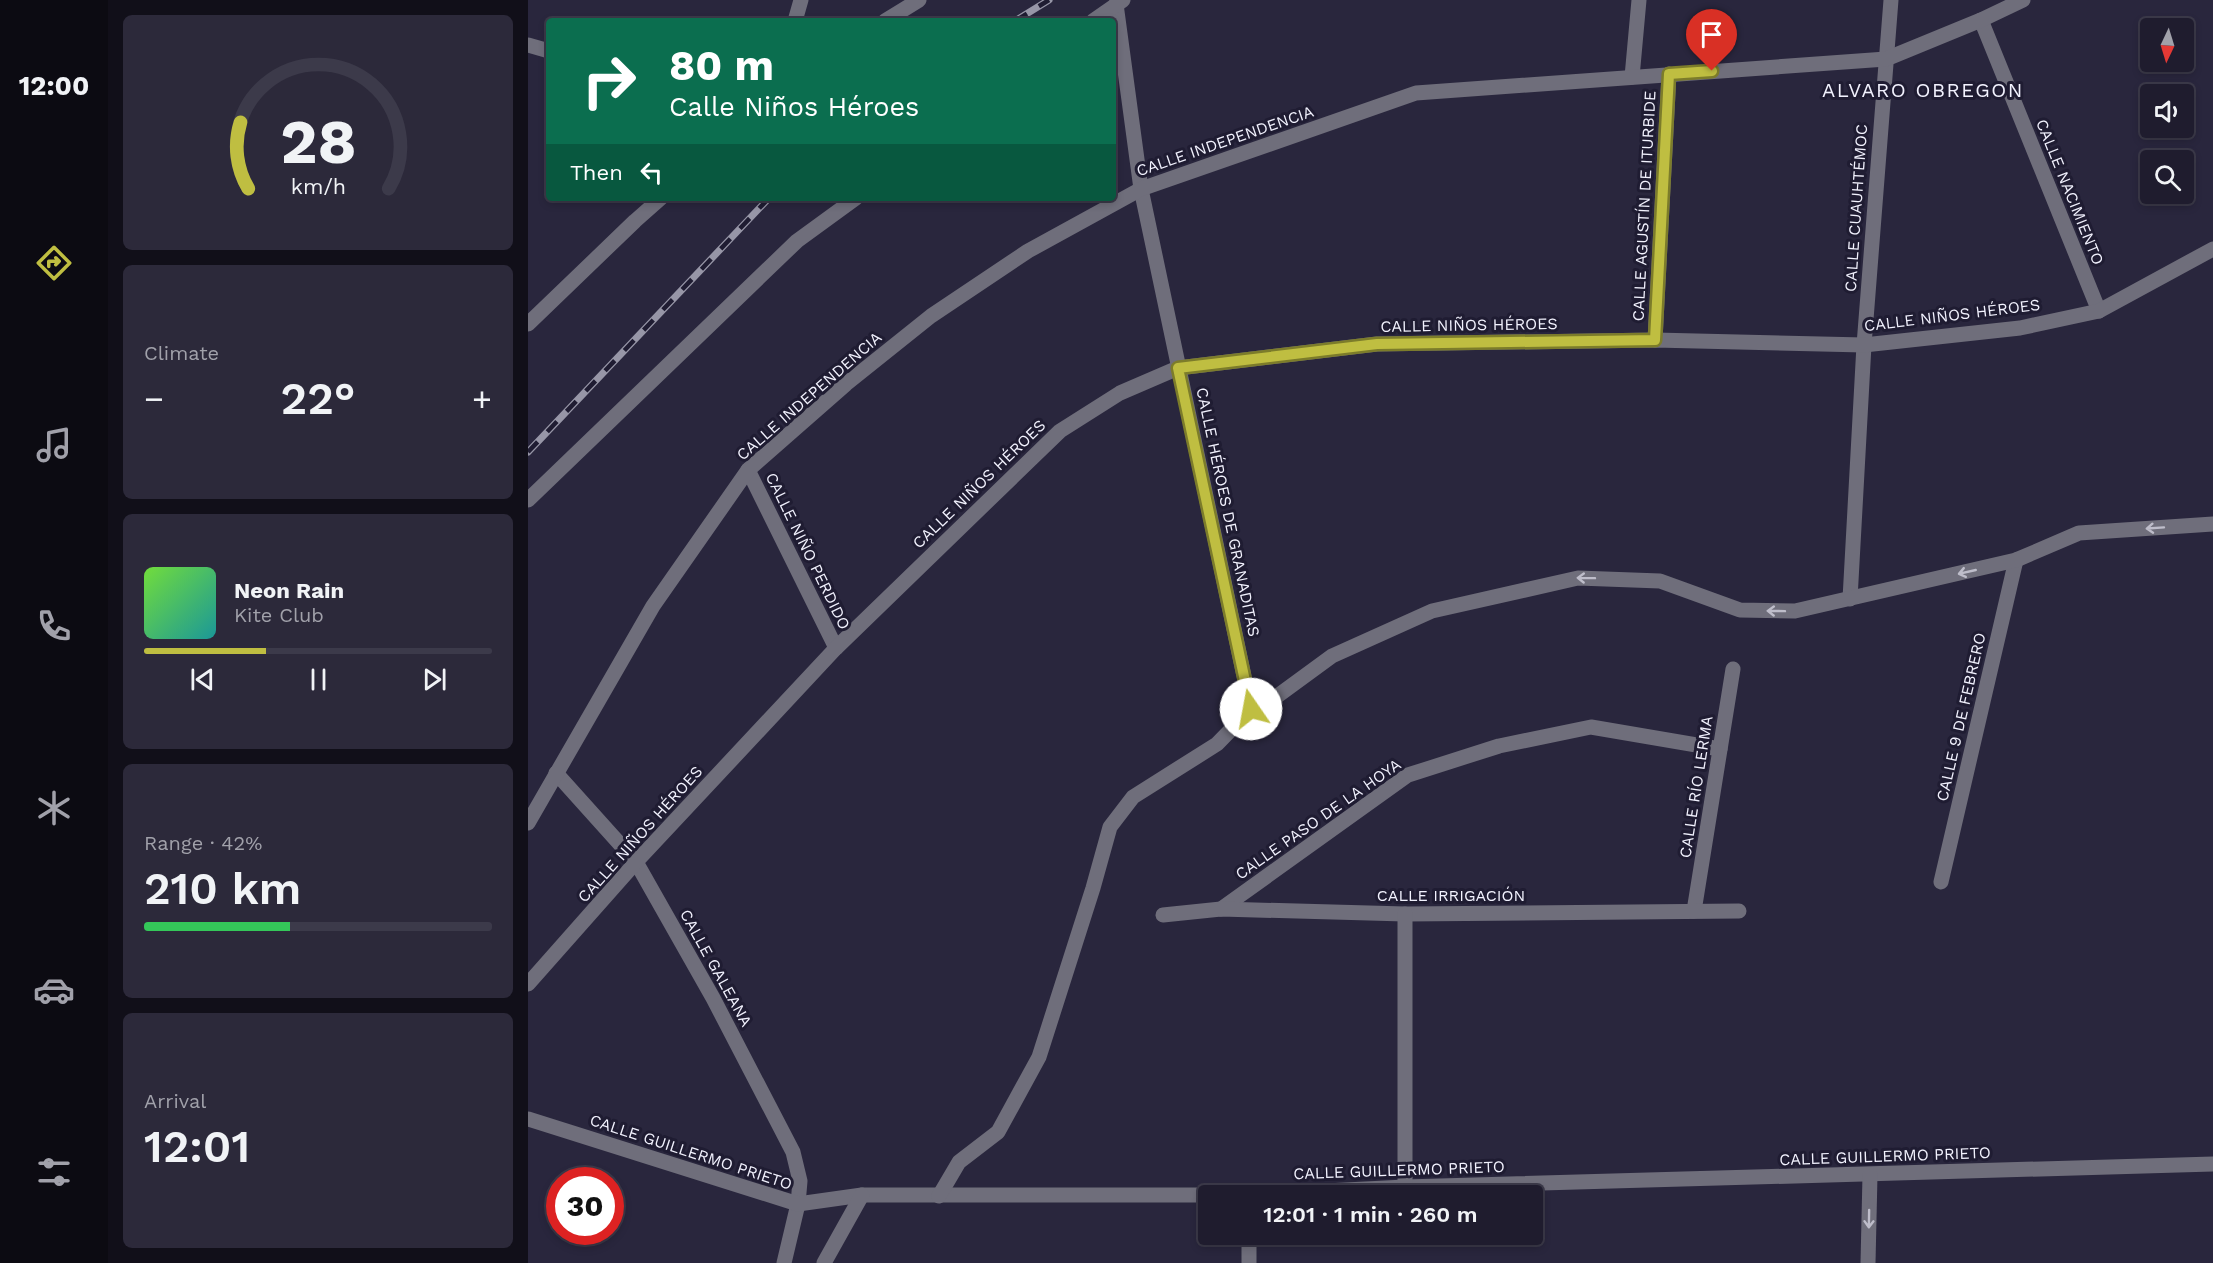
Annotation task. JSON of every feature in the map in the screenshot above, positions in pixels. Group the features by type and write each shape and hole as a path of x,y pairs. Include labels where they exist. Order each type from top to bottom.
{"street":[{"path":"796,18 801,0"},
{"path":"890,18 918,0"},
{"name":"CALLE AGUSTÍN DE ITURBIDE","path":"1632,77 1639,0"},
{"name":"CALLE CUAUHTÉMOC","path":"1850,599 1864,345 1891,0"},
{"name":"CALLE INDEPENDENCIA","path":"528,823 653,606 748,470 846,384 931,316 1028,251 1141,189 1416,93 1886,59 2023,0"},
{"path":"1097,18 1119,2"},
{"name":"CALLE HÉROES DE GRANADITAS","path":"1119,2 1141,189 1251,709"},
{"name":"CALLE NACIMIENTO","path":"1981,20 2099,311"},
{"path":"528,45 546,50"},
{"name":"CALLE AGUSTÍN DE ITURBIDE","path":"1655,340 1669,74"},
{"path":"528,324 658,201"},
{"path":"528,500 797,241 852,201"},
{"name":"CALLE NIÑOS HÉROES","path":"528,984 636,862 836,648 1060,431 1120,393 1178,368 1377,344 1655,340 1864,345 2020,328 2099,311 2213,249"},
{"name":"CALLE NIÑO PERDIDO","path":"748,470 836,648"},
{"path":"939,1196 960,1162 998,1132 1039,1057 1110,827 1133,797 1217,744 1251,709 1276,697 1332,656 1432,611 1578,578 1660,581 1740,610 1795,611 2016,560 2079,533 2213,524"},
{"name":"CALLE 9 DE FEBRERO","path":"1941,882 2016,560"},
{"name":"CALLE RÍO LERMA","path":"1694,911 1733,669"},
{"name":"CALLE PASO DE LA HOYA","path":"1221,909 1408,775 1419,771 1499,746 1591,728 1720,748"},
{"name":"CALLE GALEANA","path":"556,773 636,862 713,998 793,1152 800,1181 798,1204 784,1263"},
{"name":"CALLE IRRIGACIÓN","path":"1163,915 1221,909 1406,914 1739,911"},
{"path":"1406,914 1406,1185"},
{"name":"CALLE GUILLERMO PRIETO","path":"528,1119 798,1204 862,1195 1198,1195"},
{"name":"CALLE GUILLERMO PRIETO","path":"1483,1185 2213,1164"},
{"path":"1868,1263 1870,1175"},
{"path":"824,1263 862,1195"},
{"path":"1249,1245 1249,1263"}],"railway":[{"path":"1020,18 1049,0"},
{"path":"528,452 766,201"}],"district":[{"name":"ALVARO OBREGON","path":"1923,90"}],"route":[{"path":"1251,709 1178,368 1377,344 1655,340 1669,74 1712,71"}]}
